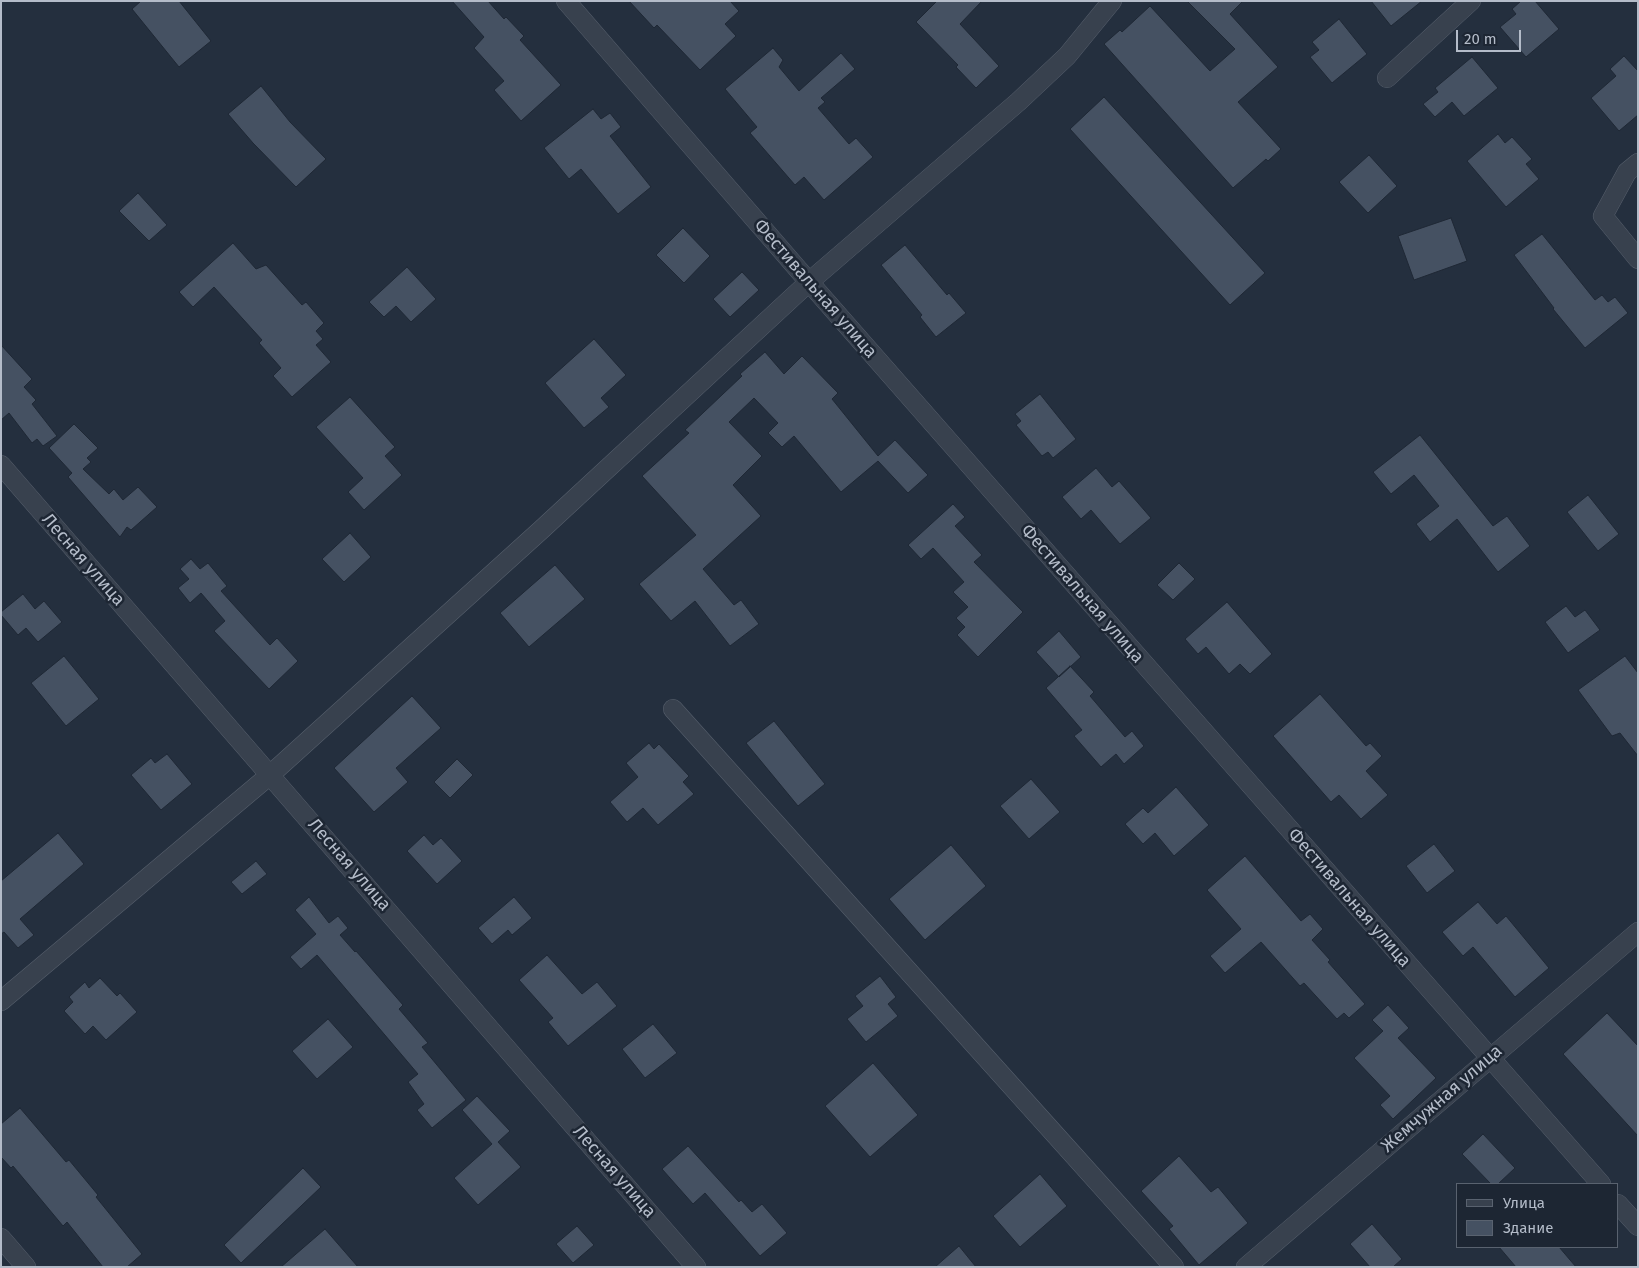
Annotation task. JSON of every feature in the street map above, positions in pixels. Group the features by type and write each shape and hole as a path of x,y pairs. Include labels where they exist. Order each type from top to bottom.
{"street":[{"name":"Фестивальная улица","path":"566,1 809,282 1600,1183"},
{"path":"1,1001 270,775 541,530 809,282 1018,102 1067,56 1112,1"},
{"path":"1387,78 1471,1"},
{"path":"1638,163 1627,172 1603,216 1638,259"},
{"name":"Лесная улица","path":"1,465 696,1267"},
{"path":"674,709 1174,1267"},
{"name":"Жемчужная улица","path":"1246,1267 1638,932"},
{"path":"1619,1205 1638,1226"},
{"path":"1,1238 26,1267"}],"building":[{"path":"141,1 179,1 211,41 179,67 132,9"},
{"path":"452,1 488,1 504,19 506,17 524,36 520,40 561,85 521,121 494,90 504,81 474,48 484,37"},
{"path":"629,1 730,1 739,11 725,24 736,36 700,70 657,25 654,28"},
{"path":"937,1 982,1 960,24 999,66 976,88 956,67 958,65 916,22"},
{"path":"1187,1 1243,1 1230,14 1278,67 1238,102 1281,149 1268,161 1266,159 1233,188 1104,44 1120,30 1122,32 1150,6 1210,71 1235,49"},
{"path":"1371,1 1422,1 1391,26"},
{"path":"1521,1 1535,1 1559,29 1526,57 1500,27 1516,14 1512,9"},
{"path":"1339,19 1367,54 1332,83 1310,57 1319,50 1312,42"},
{"path":"773,48 783,60 779,67 799,91 841,53 855,69 821,98 825,102 818,108 849,144 856,138 873,157 824,200 804,177 795,185 750,133 757,127 725,89"},
{"path":"1624,56 1638,71 1638,115 1619,131 1591,98 1616,76 1610,69"},
{"path":"1472,57 1498,88 1464,116 1452,102 1435,117 1423,104 1438,92 1435,88"},
{"path":"261,86 290,122 326,159 296,187 228,114"},
{"path":"1104,97 1265,273 1230,305 1070,129"},
{"path":"593,109 601,119 610,113 621,127 610,136 651,187 618,214 581,169 569,179 544,148"},
{"path":"1498,134 1505,143 1512,137 1532,159 1526,164 1539,179 1506,207 1467,161"},
{"path":"1369,155 1397,186 1368,213 1339,182"},
{"path":"138,193 167,225 149,241 119,211"},
{"path":"1451,218 1467,261 1414,280 1398,236"},
{"path":"683,228 710,256 684,283 656,255"},
{"path":"1542,234 1595,300 1602,295 1608,302 1615,297 1628,313 1585,348 1553,309 1514,255"},
{"path":"233,243 256,269 266,265 302,305 306,302 324,323 316,331 323,339 316,345 331,362 292,397 273,376 281,368 259,343 262,340 214,287 193,307 179,292"},
{"path":"905,245 947,295 949,293 966,313 936,337 920,317 922,315 881,265"},
{"path":"407,267 436,299 411,322 396,306 384,317 369,302"},
{"path":"742,272 759,290 730,317 713,299"},
{"path":"594,339 626,375 601,398 609,407 584,428 545,383"},
{"path":"1,345 32,379 24,387 36,400 32,404 57,436 43,446 37,439 32,443 9,413 1,420"},
{"path":"765,352 784,374 802,356 838,393 832,399 878,456 895,440 928,475 908,493 878,461 841,492 794,436 782,447 768,433 778,423 754,398 729,422 762,456 733,485 761,516 703,569 734,605 741,600 759,624 730,646 695,601 671,621 639,584 696,535 642,476 689,433 685,430 742,376 740,374"},
{"path":"1040,394 1076,439 1053,458 1048,452 1042,456 1016,425 1021,421 1015,414"},
{"path":"350,397 395,447 385,456 402,475 364,510 348,492 363,478 316,427"},
{"path":"74,424 98,448 87,458 91,462 83,469 109,494 114,489 123,500 138,487 157,507 131,530 127,527 120,537 68,477 72,473 49,448"},
{"path":"1420,435 1493,526 1507,516 1530,546 1498,572 1457,519 1430,542 1416,524 1439,506 1414,475 1391,494 1373,472"},
{"path":"1096,468 1112,487 1119,481 1151,518 1120,544 1091,510 1081,519 1062,497"},
{"path":"1588,495 1619,534 1598,551 1567,512"},
{"path":"953,504 965,517 955,526 982,555 974,562 1023,612 978,657 957,635 965,627 956,618 968,607 953,592 964,582 933,548 921,559 908,545"},
{"path":"350,533 371,557 344,582 322,559"},
{"path":"191,559 200,569 208,563 227,586 221,591 270,645 277,638 298,661 269,689 214,631 225,621 201,593 190,603 178,588 189,579 180,569"},
{"path":"1179,563 1195,579 1173,600 1157,585"},
{"path":"555,565 585,599 529,647 500,613"},
{"path":"23,594 35,609 44,601 62,622 38,642 26,628 18,635 1,615 1,612"},
{"path":"1227,602 1272,654 1250,674 1240,664 1229,674 1206,647 1198,654 1185,639"},
{"path":"1566,606 1575,617 1585,610 1600,630 1568,653 1545,622"},
{"path":"1059,631 1081,657 1059,677 1036,652"},
{"path":"64,656 99,699 66,726 31,683"},
{"path":"1625,656 1638,673 1638,756 1620,733 1612,736 1578,690"},
{"path":"1070,666 1094,692 1090,696 1125,737 1132,731 1144,746 1124,764 1116,754 1101,767 1074,736 1082,730 1046,688"},
{"path":"1320,694 1366,746 1370,743 1382,756 1366,771 1388,795 1361,819 1339,795 1331,802 1273,736"},
{"path":"412,696 441,728 396,768 408,782 374,812 334,768"},
{"path":"774,721 825,784 798,806 746,743"},
{"path":"649,743 654,749 659,744 689,776 683,782 694,794 658,825 643,808 627,822 610,802 638,777 626,763"},
{"path":"167,754 192,784 161,810 131,775 151,758 155,763"},
{"path":"457,759 473,775 450,798 434,782"},
{"path":"1031,779 1060,812 1029,839 1000,806"},
{"path":"1176,787 1209,825 1174,856 1155,833 1143,844 1125,824 1143,808 1148,813"},
{"path":"58,833 84,864 20,919 34,935 18,948 4,932 1,934 1,881"},
{"path":"424,835 433,845 441,838 462,861 437,884 407,851"},
{"path":"1434,844 1455,871 1427,893 1406,866"},
{"path":"951,845 986,886 925,940 889,899"},
{"path":"1245,856 1301,921 1310,914 1323,929 1312,940 1330,960 1328,962 1365,1004 1349,1018 1344,1013 1337,1019 1304,983 1300,986 1261,942 1225,973 1210,956 1241,929 1207,890"},
{"path":"256,861 267,874 242,894 231,882"},
{"path":"309,897 329,923 338,916 348,928 340,935 403,1005 399,1009 428,1043 422,1047 466,1100 432,1128 417,1110 424,1104 408,1082 418,1074 317,955 301,969 290,957 316,934 295,910"},
{"path":"514,897 532,918 512,935 508,930 492,944 478,928"},
{"path":"1478,902 1497,924 1506,916 1549,968 1515,997 1473,947 1463,956 1442,932"},
{"path":"547,955 582,994 597,982 617,1006 568,1046 548,1022 553,1018 519,980"},
{"path":"880,976 896,997 888,1004 898,1016 866,1042 847,1019 863,1006 855,996"},
{"path":"100,978 117,996 120,993 137,1012 106,1040 93,1026 85,1034 64,1011 73,1002 69,997 85,982 89,988"},
{"path":"1388,1005 1409,1028 1398,1038 1436,1078 1393,1119 1380,1105 1390,1096 1354,1058 1383,1031 1372,1020"},
{"path":"1607,1013 1638,1046 1638,1136 1563,1054"},
{"path":"328,1019 353,1047 317,1079 292,1051"},
{"path":"653,1024 677,1053 645,1078 622,1049"},
{"path":"873,1063 918,1115 870,1157 825,1106"},
{"path":"477,1096 510,1131 498,1142 521,1167 478,1205 454,1178 492,1144 462,1110"},
{"path":"20,1108 66,1162 69,1160 142,1254 127,1267 103,1267 67,1222 63,1226 13,1166 11,1168 1,1157 1,1124"},
{"path":"1483,1134 1515,1168 1499,1183 1490,1183 1462,1154"},
{"path":"688,1146 739,1202 741,1200 752,1212 762,1204 787,1233 760,1256 705,1193 693,1204 662,1169"},
{"path":"1179,1156 1211,1192 1218,1187 1248,1223 1199,1265 1169,1229 1173,1226 1141,1191"},
{"path":"303,1168 321,1187 241,1263 224,1245"},
{"path":"1040,1174 1067,1206 1020,1247 993,1216"},
{"path":"1372,1224 1402,1259 1393,1267 1370,1267 1350,1244"},
{"path":"577,1226 594,1245 573,1263 556,1244"},
{"path":"325,1229 358,1267 281,1267"},
{"path":"959,1246 976,1267 935,1267"},
{"path":"1500,1248 1560,1248 1576,1267 1516,1267"}]}
